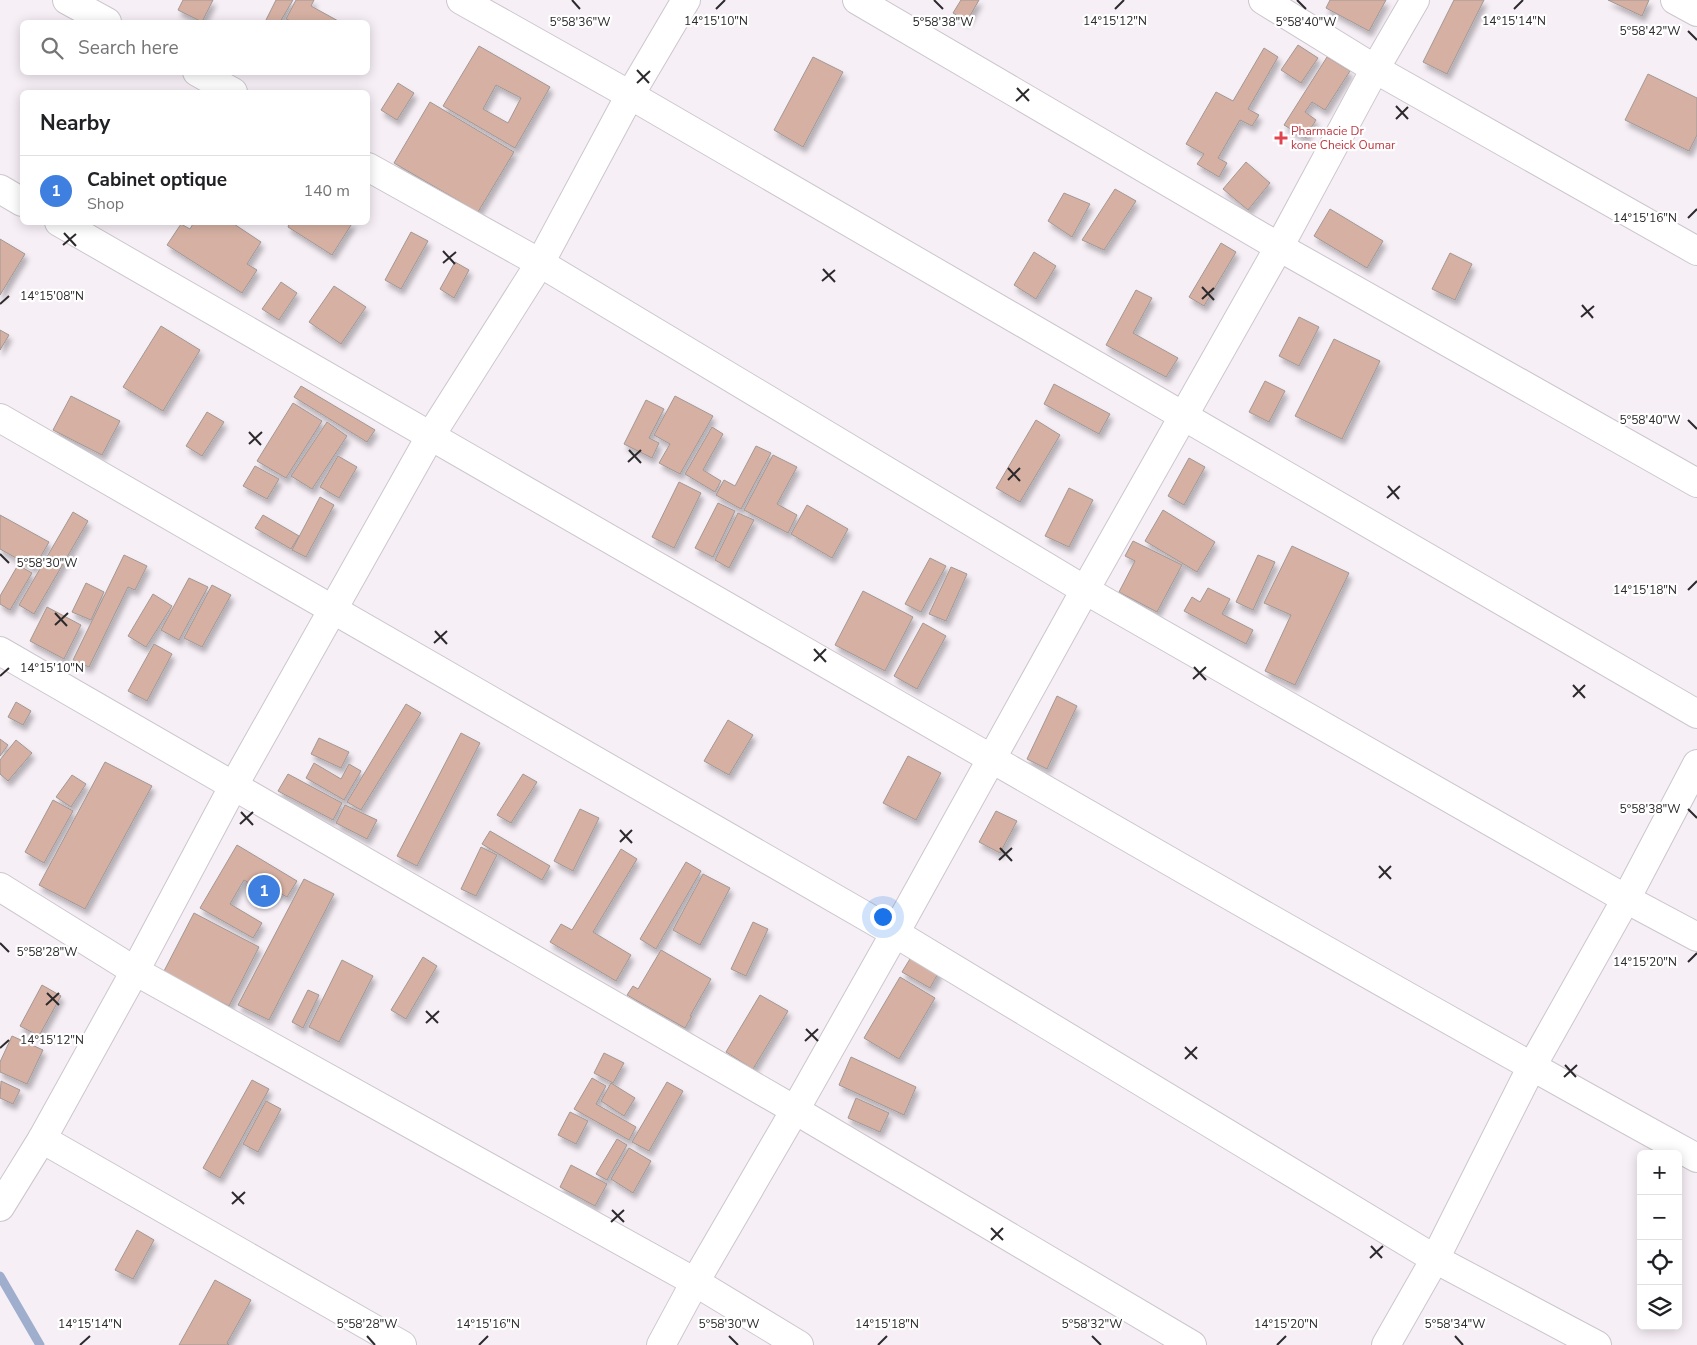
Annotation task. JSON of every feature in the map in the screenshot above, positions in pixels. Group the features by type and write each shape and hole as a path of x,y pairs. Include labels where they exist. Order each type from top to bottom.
{"street":[{"path":"67,0 103,20"},
{"path":"461,0 630,95 1697,714"},
{"path":"0,1207 42,1139 135,971 234,785 430,435 540,263 630,95 686,0"},
{"path":"856,0 1279,247 1697,483"},
{"path":"1262,0 1376,68 1697,251"},
{"path":"661,1345 695,1282 895,933 1415,0"},
{"path":"1675,0 1697,12"},
{"path":"202,75 229,90"},
{"path":"370,168 540,263 1085,590 1626,899 1697,937"},
{"path":"0,189 20,201"},
{"path":"64,225 991,760 1531,1068 1697,1158"},
{"path":"0,418 895,933 1435,1259 1597,1345"},
{"path":"0,651 795,1110 1192,1345"},
{"path":"1386,1345 1435,1259 1531,1068 1626,899 1697,764"},
{"path":"0,887 135,971 695,1282 799,1345"},
{"path":"42,1139 402,1345"}],"building":[{"path":"183,0 213,0 203,20 198,20 178,10"},
{"path":"276,0 293,0 281,20 266,20"},
{"path":"296,0 314,0 311,6 336,20 288,20 286,19"},
{"path":"961,0 979,0 967,21 953,13"},
{"path":"1330,0 1386,0 1369,31 1326,8"},
{"path":"1454,0 1484,0 1447,74 1423,62"},
{"path":"1608,0 1649,0 1642,16"},
{"path":"1298,45 1318,58 1301,83 1281,70"},
{"path":"479,46 550,87 515,148 443,106","holes":["496,85 521,98 508,123 483,109"]},
{"path":"1264,48 1278,57 1248,109 1259,115 1252,126 1240,120 1218,158 1227,163 1219,177 1197,164 1204,154 1186,144 1216,92 1233,101"},
{"path":"813,57 843,72 803,147 774,130"},
{"path":"1327,57 1350,71 1325,110 1312,102 1305,112 1316,120 1305,138 1284,125"},
{"path":"1648,74 1697,98 1697,135 1689,151 1625,120"},
{"path":"398,83 414,93 397,120 381,110"},
{"path":"430,102 514,152 478,212 394,163"},
{"path":"1246,162 1270,183 1248,210 1223,189"},
{"path":"1115,189 1136,201 1104,250 1082,240"},
{"path":"1064,193 1090,204 1072,237 1048,221"},
{"path":"1330,209 1383,241 1367,268 1314,236"},
{"path":"180,225 190,229 192,225 236,225 261,242 247,264 257,270 242,293 167,245"},
{"path":"289,225 351,225 332,255 288,227"},
{"path":"411,232 428,241 401,289 385,280"},
{"path":"0,239 25,254 0,295"},
{"path":"1221,243 1236,252 1204,306 1189,297"},
{"path":"1034,252 1056,266 1036,299 1014,285"},
{"path":"1450,253 1472,264 1455,300 1432,289"},
{"path":"455,262 469,270 454,298 440,289"},
{"path":"281,282 297,293 279,320 262,309"},
{"path":"334,286 366,307 341,344 309,322"},
{"path":"1136,290 1152,298 1133,333 1178,358 1166,377 1106,345"},
{"path":"1299,317 1319,327 1299,366 1279,356"},
{"path":"161,326 200,350 163,411 123,387"},
{"path":"0,330 9,335 0,350"},
{"path":"1334,339 1380,361 1342,439 1295,416"},
{"path":"1265,381 1285,391 1269,422 1249,412"},
{"path":"1054,384 1110,414 1099,434 1044,404"},
{"path":"301,386 375,430 367,442 294,397"},
{"path":"71,396 120,421 102,455 53,430"},
{"path":"675,396 713,416 680,474 659,463 670,444 654,435"},
{"path":"646,400 664,409 649,438 659,443 652,458 624,444"},
{"path":"293,403 322,421 286,478 257,461"},
{"path":"207,412 224,422 202,456 186,446"},
{"path":"1036,420 1060,435 1020,502 996,488"},
{"path":"327,422 347,436 312,489 291,476"},
{"path":"712,427 723,434 703,470 721,481 715,492 685,474"},
{"path":"756,446 771,453 741,509 716,495 724,480 735,486"},
{"path":"773,455 797,467 777,504 797,515 788,533 744,510"},
{"path":"338,456 357,467 339,498 320,487"},
{"path":"1189,458 1205,467 1184,505 1168,496"},
{"path":"255,466 279,479 267,499 243,486"},
{"path":"679,482 701,493 674,548 652,537"},
{"path":"1069,488 1093,500 1069,547 1045,536"},
{"path":"320,497 334,505 306,557 292,550"},
{"path":"718,503 735,511 713,557 695,548"},
{"path":"807,505 848,529 832,558 791,534"},
{"path":"1163,510 1215,542 1197,572 1145,541"},
{"path":"73,512 88,521 34,614 19,605"},
{"path":"738,513 754,520 729,568 715,560"},
{"path":"0,515 49,542 34,568 0,549"},
{"path":"263,515 299,536 291,549 255,528"},
{"path":"1133,541 1182,565 1157,612 1119,592 1135,561 1125,556"},
{"path":"1292,546 1349,573 1295,685 1265,671 1291,615 1264,603"},
{"path":"124,555 147,566 135,590 128,587 89,667 73,660"},
{"path":"1258,555 1275,562 1253,610 1236,602"},
{"path":"930,558 946,566 921,612 905,604"},
{"path":"18,565 32,573 10,610 0,604 0,596"},
{"path":"951,567 967,574 946,621 929,614"},
{"path":"189,578 208,587 179,640 161,630"},
{"path":"86,583 104,592 91,620 72,612"},
{"path":"212,585 231,595 202,647 184,638"},
{"path":"1208,588 1230,599 1222,614 1253,630 1246,644 1184,611 1192,597 1200,602"},
{"path":"863,591 913,617 885,671 835,645"},
{"path":"153,594 172,606 146,647 128,636"},
{"path":"47,607 81,625 64,659 30,641"},
{"path":"923,623 946,636 917,689 894,676"},
{"path":"154,644 172,654 147,701 128,691"},
{"path":"1057,696 1077,706 1047,769 1027,759"},
{"path":"16,702 31,711 23,725 8,717"},
{"path":"406,704 421,713 361,810 347,802"},
{"path":"728,720 753,735 729,775 704,761"},
{"path":"461,733 480,743 417,866 397,856"},
{"path":"319,738 349,752 341,768 311,754"},
{"path":"0,739 8,745 0,756"},
{"path":"16,740 32,753 8,781 0,774 0,760"},
{"path":"908,756 941,773 916,820 883,803"},
{"path":"105,762 152,786 85,909 39,885"},
{"path":"314,763 341,779 349,764 361,771 344,800 306,778"},
{"path":"288,774 342,803 333,820 278,791"},
{"path":"523,774 537,782 511,823 497,815"},
{"path":"72,775 86,784 71,807 56,797"},
{"path":"53,800 73,811 44,863 25,852"},
{"path":"345,805 377,820 367,839 336,823"},
{"path":"580,809 599,818 573,871 554,861"},
{"path":"996,811 1017,821 1000,853 979,842"},
{"path":"490,831 550,866 542,880 482,844"},
{"path":"237,845 297,881 287,897 276,891 273,897 244,880 230,904 262,923 253,938 200,908"},
{"path":"481,847 497,855 476,896 461,889"},
{"path":"621,849 637,859 593,932 631,955 616,981 550,942 561,924 572,930"},
{"path":"686,862 701,871 656,949 640,939"},
{"path":"703,874 730,888 700,945 673,930"},
{"path":"304,879 334,894 269,1020 238,1005"},
{"path":"194,913 259,947 229,1006 163,973"},
{"path":"753,922 768,929 746,976 731,969"},
{"path":"661,950 711,979 685,1028 627,995 633,986 638,989"},
{"path":"913,954 940,970 930,988 902,972"},
{"path":"423,957 437,966 406,1019 391,1010"},
{"path":"342,960 373,976 339,1042 309,1027"},
{"path":"900,977 935,998 899,1059 864,1038"},
{"path":"42,985 61,996 39,1036 20,1026"},
{"path":"308,990 319,995 303,1028 292,1022"},
{"path":"760,995 788,1011 753,1069 726,1052"},
{"path":"12,1036 43,1050 27,1084 0,1072 0,1062"},
{"path":"604,1053 624,1063 613,1083 594,1073"},
{"path":"851,1057 916,1087 904,1115 839,1085"},
{"path":"592,1078 606,1086 596,1104 636,1127 629,1140 574,1109"},
{"path":"252,1080 269,1089 220,1178 203,1168"},
{"path":"1,1081 20,1090 13,1104 0,1098"},
{"path":"667,1082 683,1091 649,1151 632,1142"},
{"path":"611,1083 635,1098 624,1116 601,1101"},
{"path":"856,1098 889,1113 880,1132 848,1118"},
{"path":"266,1101 281,1109 258,1152 243,1144"},
{"path":"570,1112 588,1121 576,1144 558,1135"},
{"path":"617,1139 627,1145 607,1180 596,1174"},
{"path":"629,1148 651,1161 633,1193 611,1179"},
{"path":"571,1165 607,1184 595,1206 560,1187"},
{"path":"137,1230 154,1240 133,1279 115,1270"},
{"path":"215,1280 251,1300 227,1343 229,1345 179,1345"}],"waterway":[{"path":"0,1276 40,1345"}],"place":[{"name":"Pharmacie Dr kone Cheick Oumar","path":"1281,138"},
{"name":"Cabinet optique","path":"264,891"}]}
